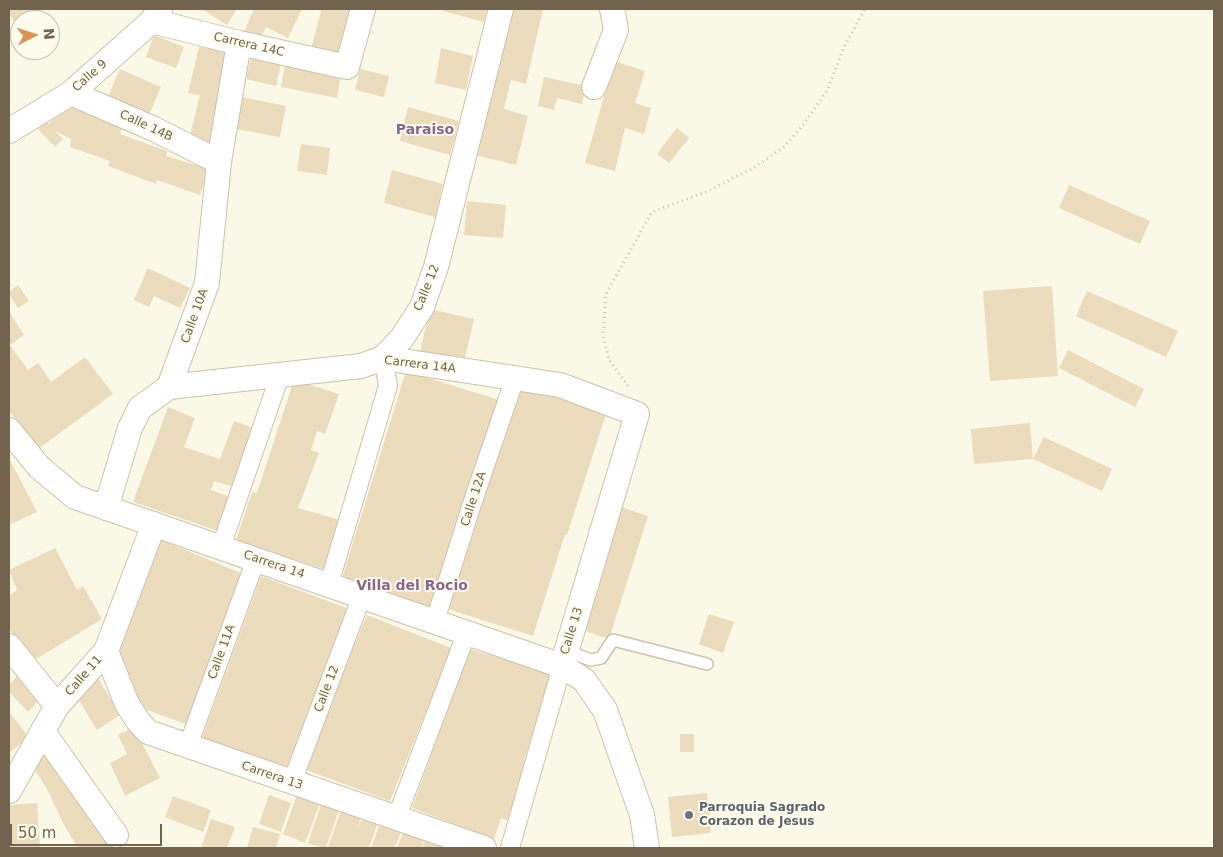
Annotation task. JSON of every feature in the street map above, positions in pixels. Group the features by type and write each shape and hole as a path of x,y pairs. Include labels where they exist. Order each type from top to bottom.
{"street":[{"name":"Carrera 14C","path":"156,15 239,43 347,66 363,9"},
{"name":"Calle 12","path":"383,358 402,338 422,307 436,267 501,9"},
{"path":"594,87 616,30 612,9"},
{"name":"Calle 9","path":"9,131 71,94 156,15"},
{"name":"Calle 10A","path":"169,387 207,283 219,162 239,43"},
{"name":"Calle 14B","path":"71,94 154,129 219,162"},
{"name":"Carrera 14A","path":"169,387 361,366 383,358 560,385 637,414"},
{"path":"329,584 388,386 383,358"},
{"path":"221,547 280,375"},
{"name":"Calle 12A","path":"436,621 472,504 515,378"},
{"path":"106,508 130,428 140,408 169,387"},
{"name":"Calle 13","path":"510,848 564,658 637,414"},
{"name":"Carrera 14","path":"9,430 39,467 75,497 467,632 564,658 584,680 605,710 642,815 647,848"},
{"name":"Calle 11","path":"9,791 57,706 106,651 154,524"},
{"name":"Calle 11A","path":"188,746 256,559"},
{"name":"Calle 12","path":"292,782 362,596"},
{"path":"396,819 467,632"},
{"path":"9,646 57,706"},
{"name":"Carrera 13","path":"106,651 127,704 148,732 484,848"},
{"path":"43,732 116,835"}],"lane":[{"path":"564,658 591,660 601,658 613,640 707,664"}],"path":[{"path":"637,414 640,404 610,360 603,336 606,294 630,250 652,212 708,191 755,167 784,146 804,124 828,89 843,49 865,9"}],"building":[{"path":"9,9 38,10 10,10 10,15"},
{"path":"202,9 237,9 227,25"},
{"path":"254,9 302,9 288,38 266,27 260,39 244,32"},
{"path":"316,9 352,9 343,33 349,35 344,54 312,46 321,11"},
{"path":"443,9 487,9 484,22 443,11"},
{"path":"512,9 543,9 526,84 511,80 504,109 528,116 516,165 475,155"},
{"path":"154,35 184,47 176,68 146,57"},
{"path":"199,47 228,51 213,145 189,139 200,95 188,93"},
{"path":"441,48 473,56 466,90 435,83"},
{"path":"251,57 281,64 276,86 246,79"},
{"path":"614,61 645,71 635,103 651,108 644,134 625,128 615,171 585,163"},
{"path":"285,64 341,75 337,98 281,87"},
{"path":"120,69 161,87 146,122 105,104"},
{"path":"360,69 389,76 384,97 355,90"},
{"path":"544,77 586,86 582,104 557,98 554,110 538,106"},
{"path":"242,97 286,106 280,137 236,129"},
{"path":"64,104 122,129 120,134 167,151 166,156 209,169 200,195 157,180 156,184 108,166 110,161 70,147 71,139 55,131 63,139 55,147 38,129 46,121 49,124"},
{"path":"408,107 459,121 450,155 400,141"},
{"path":"677,128 689,138 669,163 657,154"},
{"path":"301,144 330,148 327,175 297,171"},
{"path":"392,170 443,184 435,217 384,203"},
{"path":"1069,185 1150,221 1140,244 1059,208"},
{"path":"467,201 506,205 503,238 464,235"},
{"path":"148,268 190,288 180,308 154,296 149,307 134,300"},
{"path":"18,285 29,301 18,308 9,292"},
{"path":"1052,286 1058,376 990,381 983,291"},
{"path":"1087,291 1178,331 1166,357 1076,316"},
{"path":"430,309 474,319 463,366 419,356"},
{"path":"9,311 24,335 10,345 28,370 38,363 51,382 85,357 113,394 38,449 9,411"},
{"path":"1068,350 1144,389 1135,407 1059,368"},
{"path":"406,371 502,401 434,609 342,578"},
{"path":"294,380 339,394 325,434 317,431 311,450 319,453 298,508 343,521 327,570 236,540 252,492 257,493"},
{"path":"518,383 607,411 533,636 448,609 475,528"},
{"path":"168,407 195,418 184,447 220,459 234,421 259,430 238,488 214,481 211,490 233,498 221,532 133,502"},
{"path":"1030,423 1033,459 974,464 971,429"},
{"path":"1044,437 1112,469 1102,491 1033,459"},
{"path":"9,458 37,512 9,525"},
{"path":"615,505 648,516 609,639 576,628"},
{"path":"161,540 243,574 188,725 142,708 113,654"},
{"path":"55,548 77,590 83,586 102,619 31,662 11,631 9,632 9,592 10,595 17,590 9,570"},
{"path":"261,576 349,609 286,769 201,741"},
{"path":"709,614 734,622 723,653 699,644"},
{"path":"367,615 451,648 438,687 434,709 428,707 390,801 306,770 314,748 310,747"},
{"path":"466,648 552,674 542,722 537,720 524,760 533,764 521,784 508,821 501,818 494,839 412,808 433,750 428,748"},
{"path":"17,676 40,699 28,712 9,692 9,685"},
{"path":"98,678 120,715 97,730 74,692"},
{"path":"9,712 29,737 9,753"},
{"path":"134,727 160,778 125,796 110,763 127,754 118,735"},
{"path":"680,734 694,734 694,752 680,752"},
{"path":"51,745 112,848 78,848 64,825 47,789 28,759"},
{"path":"299,789 322,798 305,843 283,834"},
{"name":"Parroquia Sagrado Corazon de Jesus","path":"707,793 711,833 672,837 668,797"},
{"path":"269,795 291,803 281,832 259,824"},
{"path":"173,796 211,810 203,832 165,817"},
{"path":"323,798 341,804 326,848 308,844"},
{"path":"37,803 40,848 9,848 9,805"},
{"path":"342,807 362,813 356,834 362,817 378,822 369,848 328,848"},
{"path":"211,819 235,827 227,848 201,848"},
{"path":"380,823 401,831 395,848 371,848"},
{"path":"406,825 426,833 421,848 397,848"},
{"path":"253,827 280,834 276,848 247,848"},
{"path":"427,835 468,848 422,848"}],"place":[{"name":"Parroquia Sagrado Corazon de Jesus","path":"689,815"}],"district":[{"name":"Paraiso","path":"425,130"},
{"name":"Villa del Rocio","path":"412,586"}]}
